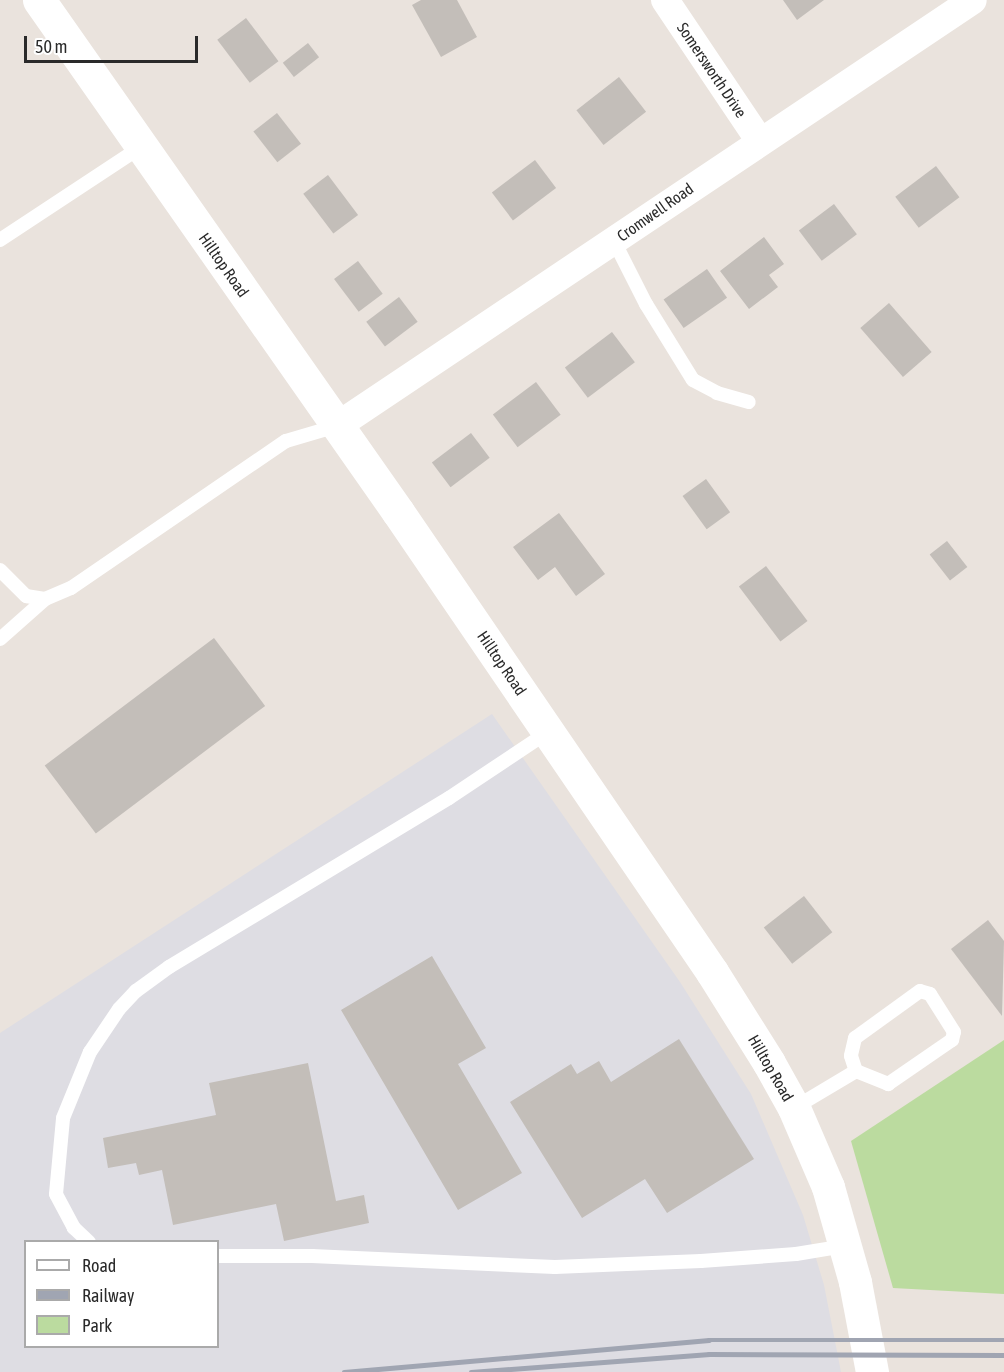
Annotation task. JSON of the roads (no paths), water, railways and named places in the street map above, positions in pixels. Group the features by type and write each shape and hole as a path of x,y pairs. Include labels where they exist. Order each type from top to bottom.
{"main road":[{"name":"Hilltop Road","path":"39,0 549,731 711,972 794,1108 828,1187 868,1337 872,1372"}],"street":[{"name":"Somersworth Drive","path":"665,0 759,140"},
{"name":"Cromwell Road","path":"337,426 614,241 759,140 973,0"}],"lane":[{"path":"0,240 141,147"},
{"path":"614,241 646,304 693,380 717,393 750,402"},
{"path":"0,639 45,599 71,588 286,441 337,426"},
{"path":"0,570 26,596 45,599"},
{"path":"87,1240 74,1228 56,1194 63,1118 90,1052 119,1009 136,991 169,967 449,798 549,731"},
{"path":"920,991 930,994 954,1032 952,1040 888,1084 856,1071 851,1056 855,1038 920,991"},
{"path":"794,1108 856,1071"},
{"path":"219,1257 312,1256 555,1267 736,1258 845,1246"}],"railway":[{"path":"344,1372 709,1340 1004,1340"},
{"path":"471,1372 709,1354 1004,1355"}]}
